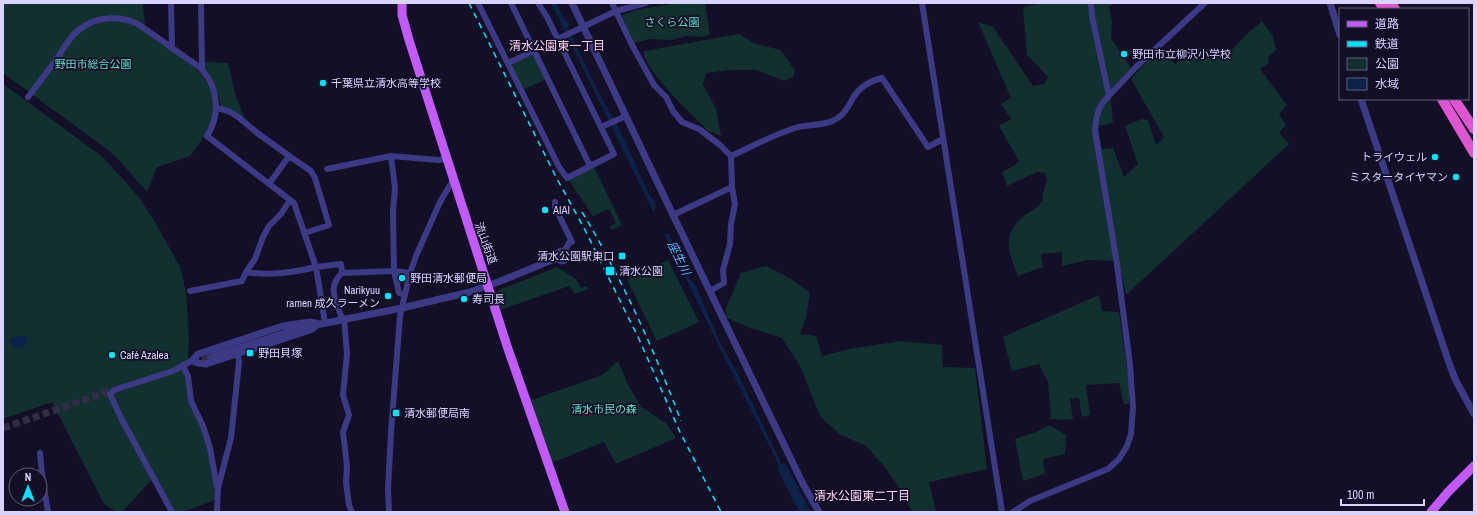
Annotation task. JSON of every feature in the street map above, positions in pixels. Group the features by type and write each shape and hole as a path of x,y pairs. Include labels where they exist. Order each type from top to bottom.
{"highway":[{"path":"1443,100 1473,144"},
{"path":"1443,100 1474,153"},
{"path":"1456,102 1474,123"},
{"path":"1456,102 1474,129"}],"main road":[{"name":"流山街道","path":"402,3 404,21 453,180 527,406 565,512"},
{"path":"1431,512 1474,466"}],"street":[{"path":"171,3 172,48"},
{"path":"201,3 202,69"},
{"path":"478,3 559,167 567,178 614,154 603,126 559,37 538,3"},
{"path":"511,3 590,166"},
{"path":"572,3 580,28 626,116 803,484 819,512"},
{"path":"612,3 632,45 654,85 666,97 673,111 682,122 699,129 720,145 731,156 732,187 735,204 731,224 730,244 723,270 724,283 710,291"},
{"path":"508,63 559,37 616,11 646,3"},
{"path":"922,3 1002,512"},
{"path":"1091,3 1092,16 1109,96"},
{"path":"1013,512 1030,501 1108,469 1119,459 1127,446 1131,434 1133,407 1130,365 1120,265 1095,131 1096,118 1099,106 1136,67 1205,3"},
{"path":"1330,3 1339,32"},
{"path":"28,97 72,37 82,27 93,22 106,19 127,19 136,23 202,69 212,86 216,108 216,118 207,136 294,203 316,267 322,323"},
{"path":"731,156 775,135 799,127 827,122 839,118 848,108 860,88 873,80 882,78 928,147 943,139"},
{"path":"1361,100 1445,353 1455,379 1474,414"},
{"path":"216,108 224,108 239,116 253,130 311,171 315,178 329,225 305,233"},
{"path":"603,126 626,116"},
{"path":"269,184 289,156"},
{"path":"327,169 391,156 438,160 446,158"},
{"path":"391,156 396,188 393,212 394,271 399,293 405,296"},
{"path":"389,512 388,489 392,404 400,316 410,273 434,216 453,180"},
{"path":"673,215 732,187"},
{"path":"190,291 242,281 255,259 268,226 281,214 290,200"},
{"path":"211,357 284,333 322,323 402,308 470,292 558,258 561,261 566,259 564,252 572,242 555,202"},
{"path":"246,272 263,275 275,274 341,264 342,273 335,282 333,296 343,319 347,354 343,395 349,415 343,432 347,466 346,482 349,505 352,512"},
{"path":"342,273 394,271 410,273"},
{"path":"172,512 120,418 110,394 114,390 173,371 192,360 198,354 283,326 310,322 322,323"},
{"path":"192,360 198,363 206,364 310,330 322,323"},
{"path":"217,512 218,488 231,438 239,362 238,354"},
{"path":"183,366 188,376 191,401 203,426 210,448 218,488"},
{"path":"40,453 48,512"}],"green space":[{"name":"野田市総合公園","path":"3,3 144,3 146,33 195,68 205,80 212,92 214,106 211,122 190,156 157,167 147,192 120,161 108,150 3,73"},
{"name":"さくら公園","path":"679,3 705,3 710,34 703,37 686,36 672,40 651,39 634,43 622,15 640,9"},
{"path":"1042,3 1115,3 1109,7 1112,21 1111,38 1131,68 1110,90 1113,123 1098,126 1102,149 1113,148 1124,177 1138,164 1125,126 1141,119 1148,120 1156,145 1164,137 1131,79 1159,48 1175,64 1197,48 1231,51 1262,21 1273,36 1276,50 1268,57 1269,63 1260,69 1287,105 1279,114 1286,125 1279,133 1289,144 1126,295 1119,261 1088,260 1062,266 1062,252 1041,254 1043,267 1018,276 1009,251 1012,229 1017,222 1042,202 1047,181 1045,173 1037,172 1007,186 1002,172 1019,161 999,126 1011,119 1001,104 1011,98 978,22 993,27 1033,86 1044,84 1048,77 1027,55 1023,7"},
{"path":"739,34 756,44 781,50 795,71 793,77 784,81 756,70 729,70 706,73 703,84 716,109 721,136 708,131 673,96 650,68 644,57 644,51"},
{"path":"534,54 546,79 523,90 512,66 514,62"},
{"path":"204,62 228,63 236,97 245,119 226,107 221,106 217,91 204,70"},
{"path":"3,84 99,154 140,199 155,222 180,267 186,291 189,339 186,384 206,439 215,500 183,512 175,512 155,476 122,512 116,512 104,504 52,402 3,419"},
{"path":"594,167 622,225 612,230 610,226 616,223 609,209 593,216 568,179"},
{"path":"668,260 699,322 657,341 627,280"},
{"path":"766,266 791,279 810,293 806,317 800,334 816,336 822,356 850,349 901,341 942,345 943,367 975,368 987,469 929,482 936,512 912,512 903,493 884,466 866,446 839,434 820,416 800,366 782,338 745,326 726,317 726,308 741,273"},
{"path":"557,267 576,279 581,288 586,286 588,289 575,294 569,286 500,310 496,294 499,290"},
{"path":"1099,295 1102,311 1119,312 1129,382 1129,403 1124,405 1119,383 1086,385 1090,415 1082,417 1079,398 1070,399 1073,419 1051,419 1048,382 1039,364 1012,371 1003,337"},
{"name":"清水市民の森","path":"618,361 628,385 641,407 667,424 676,438 616,464 604,442 551,463 529,401 602,375"},
{"path":"1049,425 1066,435 1065,454 1043,459 1045,474 1023,481 1015,439 1036,432"}],"water":[{"path":"551,3 556,3 564,19 569,23 568,28 577,47 600,95 619,128 648,192 653,200 655,200 655,205 667,228 687,275 696,286 719,340 740,378 803,512 799,512 775,457"},
{"path":"18,336 26,337 27,342 25,346 17,348 11,345 9,340"}],"pier":[{"path":"657,204 671,234 662,234 651,213"}],"waterway":[{"name":"座生川","path":"783,469 805,512"}],"tunnel":[{"path":"192,363 211,357"},
{"path":"3,428 116,389"}],"railway":[{"path":"469,3 639,339 680,432 721,512"},
{"path":"582,212 623,287 654,354 681,421"}],"place":[{"name":"野田市立柳沢小学校","path":"1124,54"},
{"name":"千葉県立清水高等学校","path":"323,83"},
{"name":"トライウェル","path":"1435,157"},
{"name":"ミスタータイヤマン","path":"1456,177"},
{"name":"AIAI","path":"545,210"},
{"name":"清水公園駅東口","path":"622,256"},
{"name":"清水公園","path":"610,271"},
{"name":"野田清水郵便局","path":"402,278"},
{"name":"Narikyuu ramen 成久ラーメン","path":"388,296"},
{"name":"寿司長","path":"464,299"},
{"name":"野田貝塚","path":"250,353"},
{"name":"Café Azalea","path":"112,355"},
{"name":"清水郵便局南","path":"396,413"}],"district":[{"name":"清水公園東一丁目","path":"557,46"},
{"name":"清水公園東二丁目","path":"862,496"}]}
